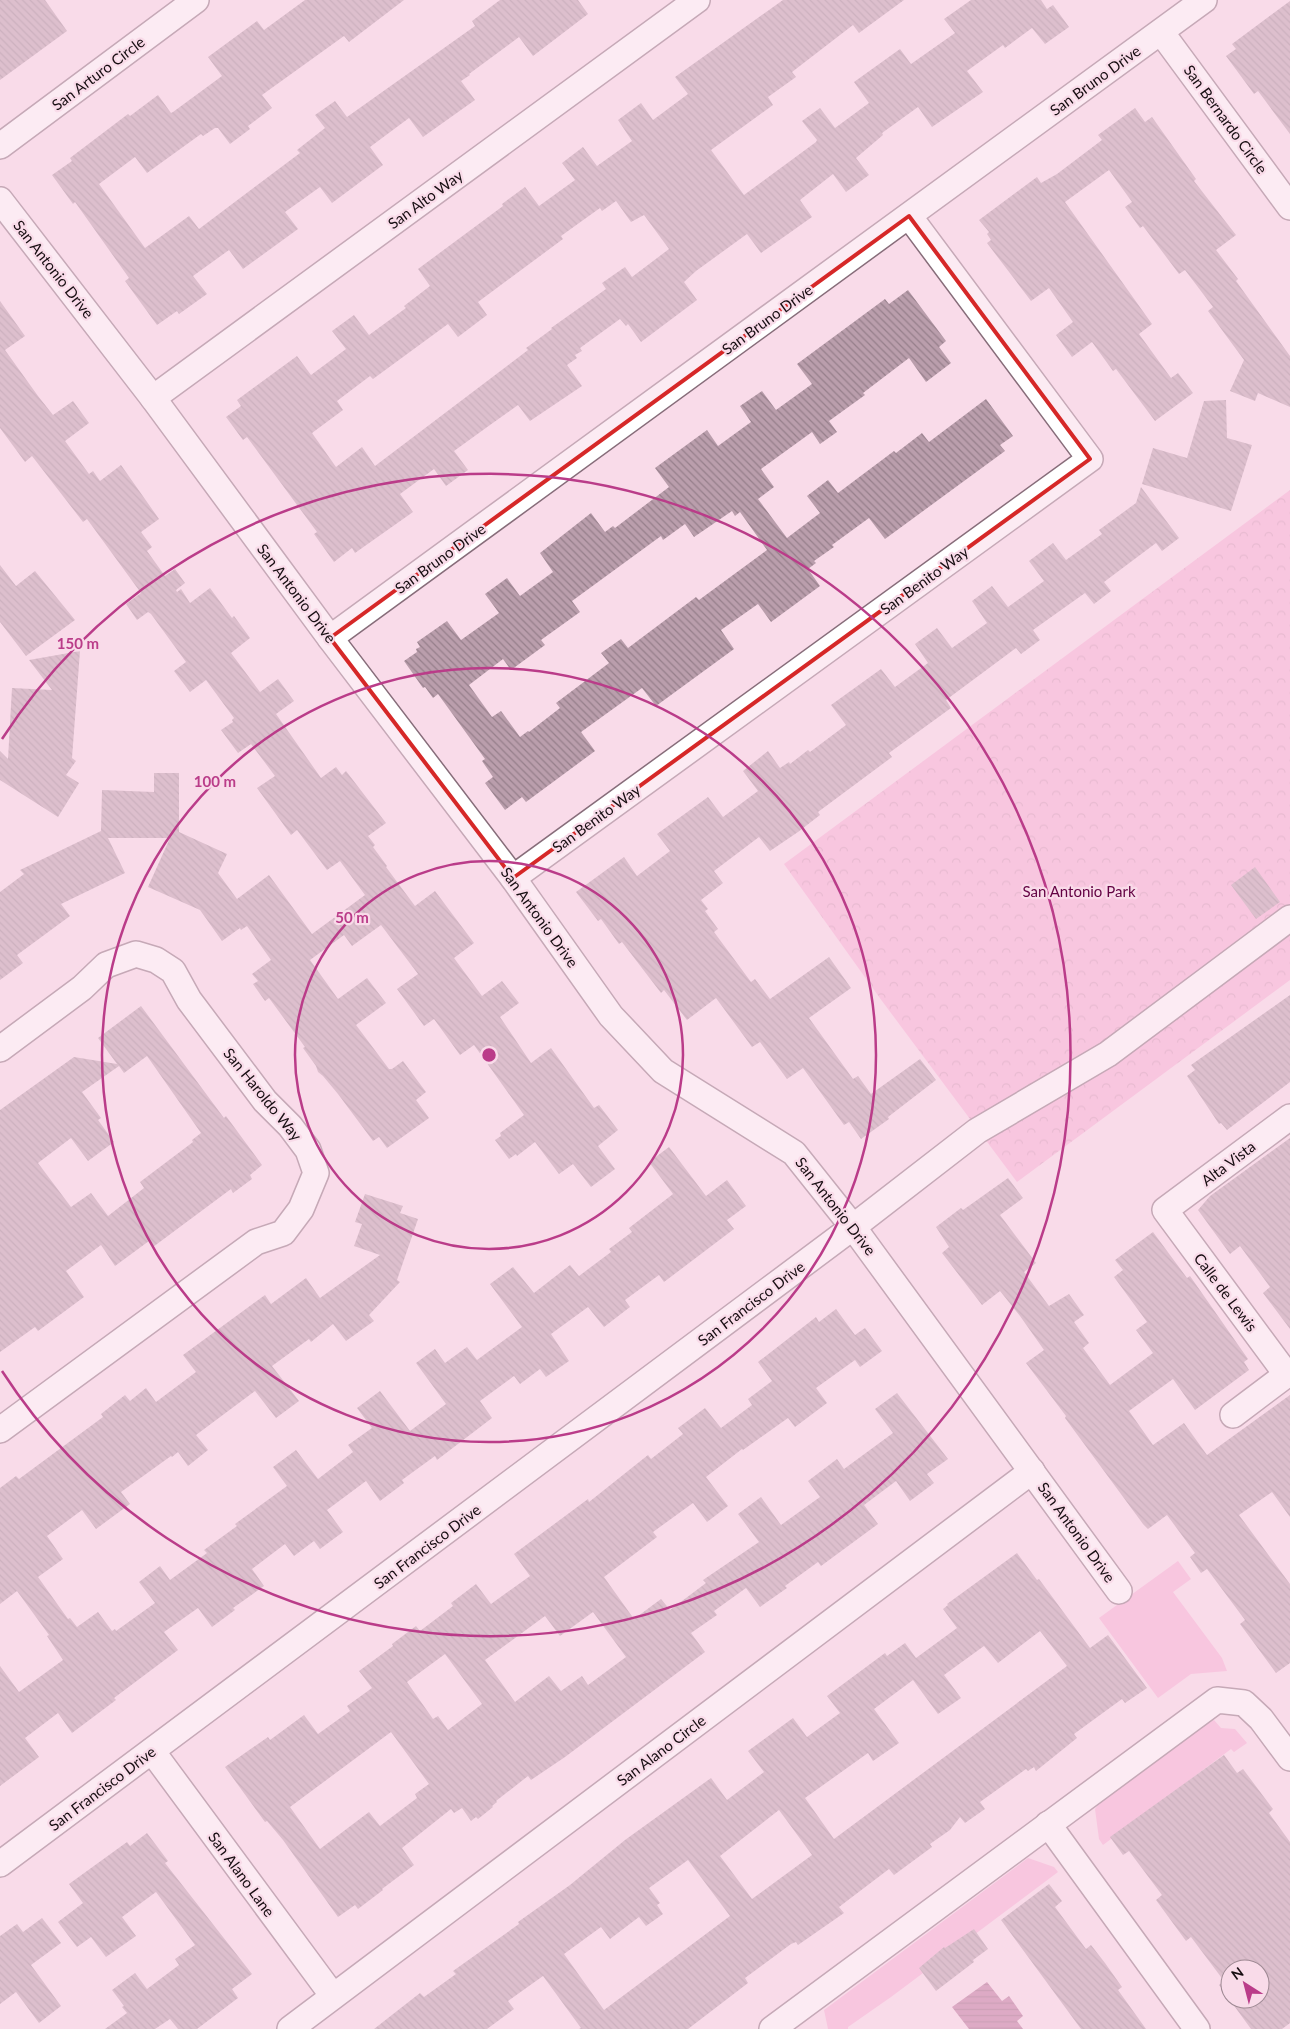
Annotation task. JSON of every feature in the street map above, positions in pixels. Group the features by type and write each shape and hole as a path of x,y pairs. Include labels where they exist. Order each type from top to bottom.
{"street":[{"name":"San Arturo Circle","path":"0,146 196,0"},
{"name":"San Alto Way","path":"153,398 698,0"},
{"name":"San Bruno Drive","path":"330,638 1204,0"},
{"name":"San Bernardo Circle","path":"1161,32 1290,207"},
{"name":"San Antonio Drive","path":"0,200 153,398 330,638 513,878 612,1016 663,1071 794,1153 853,1226 1119,1591"},
{"name":"San Benito Way","path":"513,878 1090,459 909,216"},
{"name":"San Francisco Drive","path":"0,1864 853,1226 977,1131 1108,1054 1290,918"},
{"name":"San Haroldo Way","path":"0,1049 82,988 106,965 136,954 156,960 173,971 189,1000 265,1101 290,1126 308,1150 316,1173 300,1209 283,1233 256,1242 0,1430"},
{"name":"Alta Vista","path":"1165,1210 1290,1117"},
{"name":"Calle de Lewis","path":"1165,1210 1288,1373"},
{"path":"1233,1415 1288,1373"},
{"name":"San Alano Circle","path":"290,2029 1032,1471"},
{"path":"775,2028 1217,1700 1244,1703 1261,1718 1290,1758"},
{"name":"San Alano Lane","path":"152,1751 333,1996"},
{"path":"1048,1824 1197,2029"}],"highlighted area":[{"path":"909,216 1090,459 513,878 330,638"}],"green space":[{"name":"San Antonio Park","path":"1290,490 1290,980 1017,1182 882,1001 784,864"},
{"path":"1178,1561 1191,1579 1173,1592 1222,1658 1227,1671 1191,1674 1158,1698 1099,1618"},
{"path":"1214,1720 1221,1728 1235,1729 1247,1743 1234,1752 1231,1749 1103,1845 1099,1839 1095,1809 1098,1805 1206,1724"},
{"path":"1028,1858 1054,1867 1058,1872 848,2027 848,2029 828,2029 824,2010"}],"shaded area":[{"path":"987,1982 1002,2001 1009,1996 1023,2016 1017,2021 1023,2029 969,2029 952,2007"}],"building":[{"path":"0,0 45,0 67,31 0,80"},
{"path":"305,0 404,0 349,42 344,36 262,95 272,108 248,126 250,129 230,144 218,128 215,128 203,136 201,134 147,173 135,157 99,184 145,248 189,216 199,229 300,153 297,150 325,128 315,115 335,101 347,117 475,26 472,21 500,0 578,0 588,14 533,56 519,37 461,81 475,100 423,137 409,118 370,147 383,165 332,203 320,187 285,212 298,229 243,269 229,250 193,276 207,294 179,314 177,311 157,325 125,281 129,278 75,202 73,204 52,175 72,161 70,158 128,114 130,116 158,95 171,113 173,112 222,76 208,57 257,21 264,30"},
{"path":"783,0 904,0 859,33 853,25 792,72 796,77 768,97 773,105 711,150 744,195 816,142 817,140 802,121 820,108 835,128 869,103 854,82 900,49 911,64 955,33 944,19 971,0 1041,0 1047,9 1053,5 1069,27 1045,44 1032,28 1005,48 1003,45 967,71 983,92 932,127 918,107 882,133 883,135 856,158 869,175 846,192 833,174 800,200 812,217 788,234 761,253 747,234 696,271 684,282 697,300 641,342 628,324 626,326 620,319 580,348 582,351 575,355 577,358 567,365 582,386 530,421 518,405 454,451 468,470 446,486 434,469 400,494 413,512 355,553 352,548 334,562 314,534 317,532 247,437 243,440 226,417 241,406 237,400 297,356 311,375 346,349 332,331 354,315 369,335 406,308 404,306 430,286 418,269 503,206 502,204 525,187 539,206 575,180 562,163 583,147 597,166 632,141 618,120 641,103 653,120 688,94 675,77","holes":["616,201 631,222 644,215 669,249 632,277 625,267 602,283 606,289 551,328 526,348 528,350 375,466 362,447 336,467 312,433 343,410 337,401 370,376 373,379 448,324 458,337 487,315 478,302 563,239 561,236 600,208 602,211"]},
{"path":"1290,1 1290,134 1258,91 1254,94 1226,56 1236,49 1232,44"},
{"path":"1135,108 1145,122 1152,117 1196,179 1194,181 1236,235 1216,250 1290,356 1290,407 1258,393 1255,401 1230,391 1244,360 1208,311 1213,307 1185,270 1179,274 1143,226 1140,228 1125,207 1132,202 1109,170 1065,202 1152,324 1139,334 1171,378 1178,373 1193,393 1155,421 1116,369 1113,371 1092,342 1072,357 1056,335 1073,322 1049,288 1031,301 987,243 991,240 987,234 989,232 979,220 1037,177 1041,183 1057,174 1102,140 1098,135"},
{"path":"908,290 946,341 939,347 951,363 926,382 909,358 863,393 865,395 829,421 837,432 820,444 812,432 761,469 774,487 758,499 787,538 820,513 807,496 828,480 838,493 894,451 896,453 922,433 929,442 986,399 1013,436 1000,445 1005,451 885,539 869,518 832,545 834,547 814,561 816,563 808,569 820,586 771,622 758,604 721,630 734,649 656,706 642,688 581,732 595,751 526,802 522,797 505,810 485,783 493,777 482,761 485,759 438,694 433,698 425,687 423,688 404,661 417,652 416,649 420,647 417,642 447,621 461,640 499,613 485,594 507,578 520,596 553,572 540,553 591,513 605,532 613,526 615,528 669,487 655,468 707,430 718,446 751,422 740,406 762,391 776,410 812,384 797,364 885,299 889,304","holes":["732,511 735,516 740,512 767,550 699,600 696,597 628,648 621,639 601,653 609,663 556,703 560,708 529,732 520,737 501,711 492,717 469,685 503,659 511,670 545,645 541,640 580,612 572,601 661,536 663,540 685,524 694,537"]},
{"path":"0,301 25,336 5,350 38,396 53,415 73,401 89,423 65,441 89,474 93,471 100,481 121,465 159,519 141,532 152,547 147,551 165,576 175,569 185,583 176,590 177,592 181,589 190,603 210,588 232,618 234,616 250,638 231,653 260,692 278,679 294,701 276,714 321,778 336,767 342,775 346,771 386,823 368,836 375,845 373,847 386,867 415,906 435,891 474,943 454,958 482,996 502,981 519,1003 500,1017 531,1063 551,1048 594,1108 599,1105 618,1130 598,1146 615,1169 591,1187 573,1164 559,1174 535,1142 517,1156 516,1154 509,1159 495,1140 501,1136 500,1133 524,1115 474,1045 460,1055 434,1019 424,1026 397,989 418,974 381,925 352,946 344,935 310,960 338,999 367,978 386,1003 356,1025 389,1069 403,1061 426,1092 416,1100 429,1118 387,1148 379,1137 373,1141 338,1094 318,1072 303,1048 305,1047 269,998 265,1001 253,984 258,981 252,974 271,960 247,926 241,930 240,928 222,941 200,910 148,887 170,838 108,838 125,873 61,904 70,916 17,955 23,963 0,980 0,892 24,874 20,870 101,831 102,790 154,792 154,773 179,773 179,832 227,854 218,873 237,899 269,875 312,934 365,895 340,861 327,870 297,830 291,835 257,788 275,776 251,744 238,753 221,730 233,722 234,718 206,680 190,692 174,671 186,662 151,614 148,612 137,620 126,604 141,593 87,519 83,522 32,456 25,462 0,428"},
{"path":"1226,400 1227,438 1252,445 1231,511 1142,484 1153,448 1187,458 1204,401"},
{"path":"1141,487 1179,538 1162,551 1156,543 1104,582 1111,591 1094,604 1085,593 1033,630 1040,640 1021,654 1016,648 946,700 951,708 889,753 892,757 818,812 820,815 798,832 770,851 759,837 714,871 723,883 701,900 708,909 705,911 718,929 714,932 751,982 755,979 770,999 829,957 851,988 809,1018 853,1079 858,1076 871,1094 920,1059 936,1080 888,1117 889,1119 861,1139 849,1122 844,1125 803,1068 787,1079 760,1042 752,1047 716,998 687,1020 664,990 661,993 622,942 619,944 601,919 598,921 576,892 624,857 637,876 670,851 657,834 708,797 723,817 758,791 743,771 768,751 780,768 789,762 790,764 808,750 810,752 846,725 831,705 881,669 895,687 928,663 915,644 937,628 952,648 987,623 972,601 992,586 1008,607 1044,581 1029,561 1053,543 1066,560 1102,534 1099,530 1136,503"},
{"path":"0,565 16,586 35,571 75,620 26,656 0,622"},
{"path":"80,651 72,758 76,761 66,775 79,783 58,817 0,780 0,751 8,759 12,688 52,690 29,660"},
{"path":"1255,867 1280,902 1256,919 1231,885"},
{"path":"1290,995 1290,1082 1227,1130 1221,1123 1219,1124 1187,1076 1195,1070 1191,1065"},
{"path":"141,1006 224,1118 226,1116 262,1165 250,1175 252,1179 233,1193 231,1189 153,1247 149,1241 115,1266 101,1245 66,1271 84,1297 38,1331 35,1327 0,1352 0,1110 74,1057 117,1064 98,1038","holes":["147,1056 201,1133 192,1140 193,1142 140,1182 144,1188 108,1216 91,1193 71,1207 38,1163 71,1138 88,1161 114,1142 98,1120 101,1118 82,1092 119,1066 124,1073"]},
{"path":"1290,1138 1290,1329 1263,1293 1270,1287 1240,1246 1230,1254 1198,1210 1210,1196"},
{"path":"669,1147 706,1196 727,1180 746,1206 727,1220 734,1229 664,1282 659,1275 625,1300 630,1307 604,1327 588,1307 551,1334 569,1361 546,1377 540,1369 520,1384 514,1376 480,1401 492,1418 437,1460 435,1456 402,1480 404,1483 380,1501 366,1481 327,1510 343,1532 320,1549 314,1541 294,1556 285,1544 252,1569 264,1586 233,1608 235,1610 212,1627 198,1608 164,1632 178,1650 114,1698 116,1700 72,1733 58,1713 25,1738 39,1757 0,1786 0,1666 19,1692 63,1660 47,1636 49,1635 17,1591 0,1604 0,1488 16,1476 19,1479 103,1417 101,1414 125,1395 130,1401 146,1388 156,1402 196,1372 183,1355 265,1295 271,1304 306,1278 320,1298 380,1255 354,1246 362,1224 355,1222 365,1194 403,1206 400,1213 418,1219 397,1280 400,1282 369,1315 374,1321 346,1341 333,1324 311,1342 309,1339 272,1366 299,1401 276,1418 255,1391 196,1435 208,1450 188,1466 178,1452 121,1492 130,1504 96,1529 82,1510 47,1536 63,1559 38,1577 68,1619 70,1618 77,1627 98,1612 112,1631 115,1629 116,1631 155,1603 139,1582 160,1566 170,1580 207,1553 204,1550 237,1526 235,1524 287,1486 273,1467 296,1450 318,1479 353,1452 348,1445 372,1428 357,1408 380,1391 410,1431 446,1404 416,1363 435,1349 445,1363 467,1347 477,1360 522,1327 490,1284 513,1267 534,1293 570,1265 579,1276 611,1252 609,1249 632,1232 629,1228 673,1194 649,1162"},
{"path":"1008,1178 1023,1198 1000,1215 1036,1263 1024,1272 1049,1306 1069,1294 1084,1315 1074,1322 1089,1343 1083,1348 1110,1385 1153,1353 1136,1330 1147,1322 1114,1277 1123,1270 1115,1260 1153,1232 1187,1278 1190,1276 1248,1359 1244,1362 1249,1370 1195,1410 1173,1379 1129,1411 1153,1445 1184,1423 1207,1455 1290,1395 1290,1517 1272,1492 1239,1515 1290,1584 1290,1663 1276,1673 1240,1624 1245,1620 1207,1569 1201,1573 1190,1557 1195,1553 1167,1515 1148,1529 1065,1418 1066,1416 1026,1363 1044,1350 1020,1316 1000,1291 982,1305 942,1253 949,1247 936,1227 961,1208 963,1210"},
{"path":"836,1309 855,1335 865,1328 882,1351 860,1367 855,1360 816,1388 827,1403 795,1427 788,1418 742,1449 706,1477 728,1506 707,1522 693,1503 653,1532 657,1537 604,1577 634,1619 661,1599 670,1610 706,1583 703,1580 759,1542 738,1514 761,1497 781,1525 820,1497 808,1481 837,1459 844,1469 893,1433 875,1409 897,1393 948,1459 927,1474 934,1483 910,1501 896,1481 864,1505 878,1524 821,1566 818,1562 785,1586 787,1588 760,1607 746,1588 714,1611 717,1615 691,1633 705,1652 565,1757 531,1780 528,1776 496,1801 493,1807 478,1819 476,1817 471,1821 462,1808 454,1813 451,1809 402,1848 414,1865 358,1909 355,1905 338,1917 283,1840 267,1821 265,1822 225,1767 268,1737 270,1740 304,1715 318,1734 350,1711 347,1706 372,1688 359,1671 416,1626 420,1631 453,1606 451,1603 476,1584 491,1604 530,1576 514,1554 588,1499 589,1502 648,1455 651,1459 683,1434 678,1428 705,1408 721,1428 752,1405 748,1399 772,1381 758,1362 816,1317 819,1322","holes":["593,1612 626,1657 588,1685 582,1676 561,1691 549,1676 515,1702 485,1660 545,1616 560,1636","445,1654 482,1704 448,1730 438,1716 433,1719 407,1682","391,1732 429,1784 415,1794 417,1798 380,1826 369,1812 320,1849 290,1807"]},
{"path":"1017,1553 1037,1580 1039,1579 1090,1648 1108,1635 1147,1688 1125,1703 1122,1699 1074,1734 1077,1738 1036,1771 1034,1767 1028,1771 1026,1769 980,1802 985,1809 965,1823 960,1817 950,1830 930,1844 932,1847 894,1875 889,1869 839,1907 844,1913 798,1945 796,1942 791,1944 745,1978 748,1983 688,2029 579,2029 581,2028 543,1976 508,2001 514,2009 487,2029 374,2029 420,1993 424,1997 456,1974 453,1971 519,1924 518,1922 570,1885 625,1840 711,1778 727,1800 764,1772 748,1751 793,1718 807,1737 840,1713 827,1696 885,1653 887,1656 905,1643 916,1658 957,1628 943,1609 947,1604","holes":["1040,1631 1067,1666 834,1839 805,1798 868,1753 873,1761 899,1743 874,1709 913,1680 938,1714 961,1698 944,1675 984,1646 998,1663","779,1810 812,1855 752,1899 720,1856","688,1860 730,1916 604,2010 564,1954 601,1927 610,1939 639,1917 646,1926 663,1914 657,1905 660,1903 649,1888"]},
{"path":"1224,1755 1237,1773 1243,1769 1273,1809 1269,1813 1290,1842 1290,2023 1282,2029 1251,2029 1236,2009 1270,2009 1270,1959 1220,1959 1220,1976 1191,1937 1186,1941 1156,1900 1162,1895 1129,1851 1123,1855 1110,1837"},
{"path":"147,1833 168,1861 165,1863 252,1974 232,1989 238,1998 197,2029 178,2029 170,2019 155,2029 105,2029 127,2013 112,1990 135,1973 147,1989 179,1965 175,1959 195,1945 156,1892 122,1917 136,1936 106,1957 91,1937 77,1947 58,1922 83,1903 69,1884 127,1842 130,1846"},
{"path":"1049,1884 1062,1901 1055,1907 1086,1949 1091,1945 1105,1963 1122,1987 1118,1990 1146,2029 1081,2029 1001,1920"},
{"path":"42,1918 61,1943 31,1965 61,2006 39,2023 16,1992 0,2004 0,1936 17,1924 23,1932"},
{"path":"974,1929 988,1949 936,1991 919,1968 944,1947"}]}
